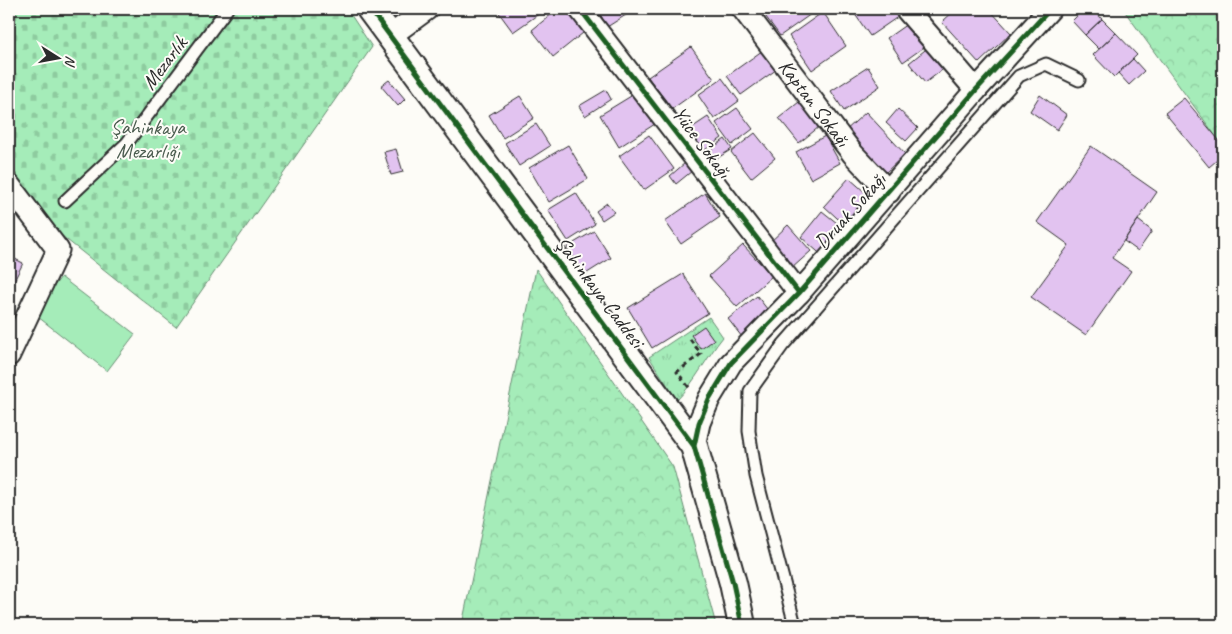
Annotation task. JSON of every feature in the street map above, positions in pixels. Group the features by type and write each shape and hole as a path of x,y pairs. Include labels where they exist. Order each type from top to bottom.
{"street":[{"name":"Şahinkaya Caddesi","path":"370,9 694,446 733,583 742,625"},
{"path":"390,36 427,9"},
{"name":"Yüce Sokağı","path":"580,9 799,293"},
{"name":"Kaptan Sokağı","path":"743,9 853,154 889,192"},
{"path":"906,9 976,90"},
{"name":"Druak Sokağı","path":"694,446 699,422 705,408 731,363 799,293 976,90 1050,9"},
{"path":"9,186 57,246 58,254 9,355"}],"lane":[{"name":"Mezarlık","path":"65,201 127,143 227,9"},
{"path":"795,625 756,476 749,430 750,391 783,345 1019,76 1046,64 1079,80"}],"path":[{"path":"690,339 701,354 677,372 705,408"}],"green space":[{"name":"Şahinkaya Mezarlığı","path":"9,9 347,9 372,47 176,327 57,232 9,169"},
{"path":"1123,9 1223,9 1223,146"},
{"path":"536,269 673,467 716,625 462,625"},
{"path":"61,277 135,334 107,371 33,313"},
{"path":"709,317 723,337 690,385 677,400 649,357"}],"building":[{"path":"505,9 541,9 543,11 513,32 499,13"},
{"path":"558,9 572,9 588,29 553,57 532,30"},
{"path":"604,9 626,9 629,13 607,27 599,12"},
{"path":"760,9 818,9 780,36"},
{"path":"898,9 902,14 870,36 852,10"},
{"path":"956,9 989,9 1011,33 979,63 942,22"},
{"path":"1084,9 1093,9 1102,19 1085,35 1072,21"},
{"path":"823,12 846,46 812,70 789,36"},
{"path":"1102,19 1116,33 1099,49 1085,35"},
{"path":"910,22 927,45 903,62 887,38"},
{"path":"1116,33 1137,55 1114,77 1093,55"},
{"path":"930,46 946,67 925,83 909,63"},
{"path":"691,47 714,79 672,109 648,77"},
{"path":"766,48 780,67 741,95 727,76"},
{"path":"1133,59 1144,71 1129,85 1118,73"},
{"path":"868,67 880,86 844,111 831,91"},
{"path":"722,78 739,101 714,119 698,95"},
{"path":"389,80 405,99 398,106 381,86"},
{"path":"606,90 611,99 585,116 579,106"},
{"path":"636,93 655,124 619,147 600,115"},
{"path":"1040,95 1067,115 1057,130 1030,111"},
{"path":"520,96 534,118 503,138 489,115"},
{"path":"1184,98 1223,145 1223,155 1209,167 1165,113"},
{"path":"799,102 819,127 799,143 779,118"},
{"path":"737,108 753,129 732,145 716,123"},
{"path":"898,109 918,128 906,141 886,123"},
{"path":"866,112 905,154 883,175 844,132"},
{"path":"708,117 722,138 699,154 684,133"},
{"path":"536,124 550,146 519,166 505,143"},
{"path":"755,133 775,158 751,178 731,152"},
{"path":"649,135 674,169 644,190 619,156"},
{"path":"825,136 840,163 811,179 796,152"},
{"path":"725,139 732,149 716,159 710,150"},
{"path":"568,145 588,179 549,202 529,168"},
{"path":"1091,146 1157,192 1112,258 1131,271 1086,335 1031,297 1069,245 1037,222"},
{"path":"396,149 403,172 391,175 384,152"},
{"path":"685,163 692,171 676,184 670,176"},
{"path":"849,178 875,201 849,229 824,206"},
{"path":"576,193 595,224 568,241 548,210"},
{"path":"705,193 720,217 681,244 665,221"},
{"path":"607,203 614,212 602,220 596,211"},
{"path":"822,211 847,231 825,258 801,237"},
{"path":"1138,220 1152,231 1138,251 1124,241"},
{"path":"788,225 811,251 791,269 768,244"},
{"path":"594,231 611,258 584,275 567,247"},
{"path":"743,245 772,276 737,307 709,276"},
{"path":"9,256 23,263 9,291"},
{"path":"683,274 708,313 652,348 628,308"},
{"path":"757,296 771,314 742,337 728,319"},
{"path":"704,326 714,340 701,349 691,335"}],"cycle path":[{"path":"370,9 694,446 733,583 742,625"},
{"path":"580,9 799,293"},
{"path":"694,446 699,423 709,399 731,363 799,293 976,90 1050,9"}]}
